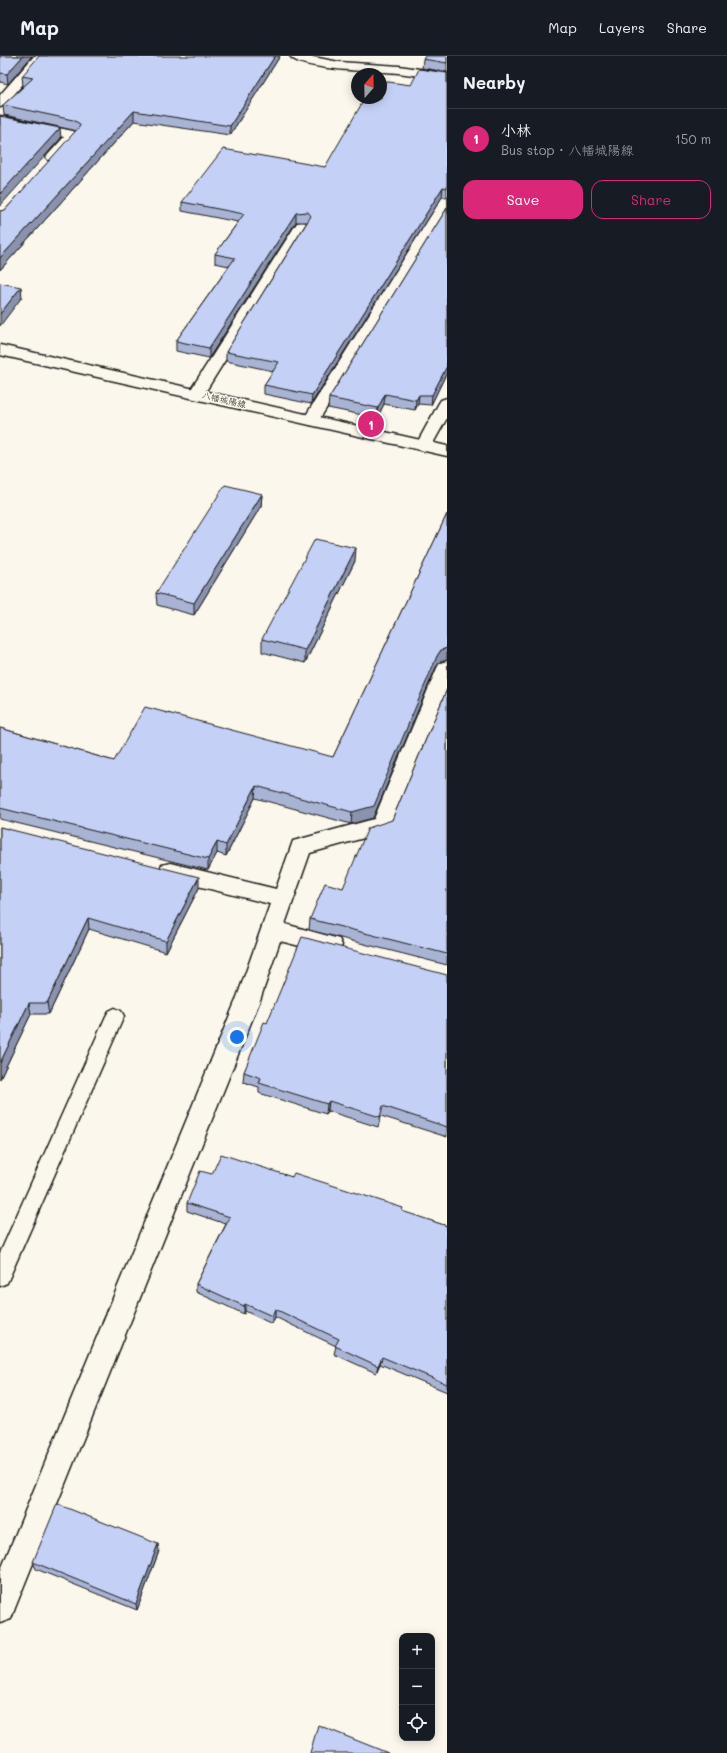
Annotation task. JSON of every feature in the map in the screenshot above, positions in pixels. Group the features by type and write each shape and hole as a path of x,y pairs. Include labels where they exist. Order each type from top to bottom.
{"street":[{"path":"0,103 41,56"},
{"path":"296,56 311,62 352,68"},
{"path":"384,68 391,56"},
{"path":"387,68 447,77"},
{"path":"0,120 73,135 42,169"},
{"path":"311,420 447,201"},
{"path":"196,394 302,226"},
{"name":"八幡城陽線","path":"0,350 447,451"},
{"path":"424,446 447,403"},
{"path":"0,1608 242,1014 301,847 382,825 447,668"},
{"path":"153,866 283,899"},
{"path":"272,930 348,950"}],"lane":[{"path":"0,1276 114,1016"}],"building":[{"path":"0,56 23,56 7,74 0,73"},
{"path":"39,56 275,56 230,126 134,111 0,258 0,211 5,210 80,126 80,124 73,120 3,105 33,78 22,76"},
{"path":"425,56 447,56 447,63 423,59"},
{"path":"419,69 447,73 447,188 443,187 312,395 264,385 279,362 226,352 311,216 308,212 296,213 209,348 176,341 235,258 215,254 244,214 182,202 223,149 325,167 362,104 387,104 387,82 411,85"},
{"path":"0,116 60,128 0,194"},
{"path":"447,208 447,366 432,395 419,395 416,400 385,394 378,408 329,398"},
{"path":"0,283 21,287 0,314"},
{"path":"225,485 262,494 194,603 156,593"},
{"path":"447,514 447,648 441,650 437,656 374,806 352,812 256,786 226,845 217,842 208,859 0,808 0,728 114,761 145,707 333,757"},
{"path":"315,539 356,548 305,650 262,639"},
{"path":"447,689 447,954 310,919 325,883 343,888 368,828 392,820"},
{"path":"0,827 199,877 166,941 88,918 47,1003 29,1003 0,1063"},
{"path":"302,937 447,975 447,1127 383,1106 380,1117 329,1101 327,1104 259,1083 261,1078 244,1072 264,1022 267,1023"},
{"path":"221,1154 292,1177 294,1173 403,1208 402,1211 447,1226 447,1384 382,1357 378,1366 335,1346 339,1339 275,1309 272,1316 245,1304 244,1306 196,1284 230,1217 187,1203 200,1171 212,1174"},
{"path":"57,1504 158,1544 136,1604 33,1562"},
{"path":"318,1725 388,1753 310,1753"}],"place":[{"name":"小林","path":"371,424"}]}
